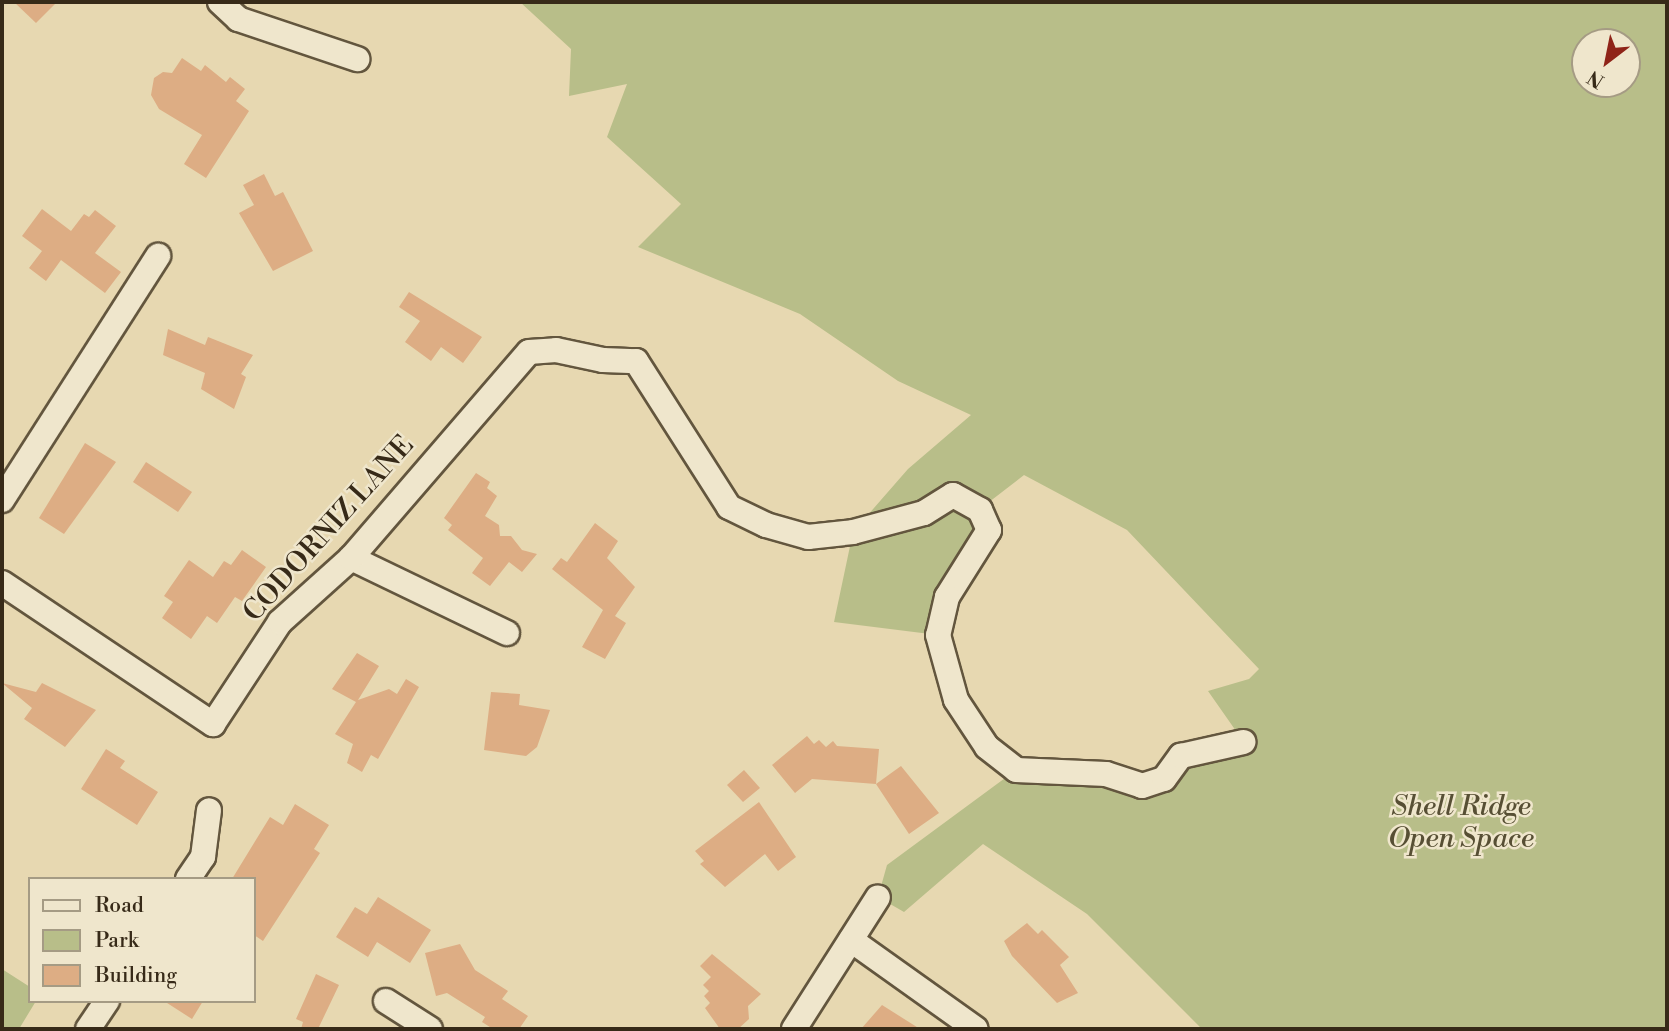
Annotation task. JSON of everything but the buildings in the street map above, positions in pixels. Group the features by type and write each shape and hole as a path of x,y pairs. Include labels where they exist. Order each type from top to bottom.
{"street":[{"path":"220,2 238,19 357,59"},
{"path":"2,500 158,256"},
{"name":"CODORNIZ LANE","path":"2,583 213,724 280,622 351,558 528,352 556,349 603,360 636,361 729,507 766,525 808,537 853,532 924,513 953,495 980,510 989,530 947,597 938,635 956,700 987,747 1016,770 1106,774 1142,786 1164,779 1181,756 1243,742"},
{"path":"351,558 506,634"},
{"path":"189,877 203,857 209,810"},
{"path":"794,1029 878,897"},
{"path":"851,940 976,1029"},
{"path":"386,1001 430,1029"},
{"path":"88,1029 106,1003"}],"green space":[{"name":"Shell Ridge Open Space","path":"520,2 1667,2 1667,1029 1202,1029 1087,914 983,844 904,912 878,897 887,865 1016,770 1142,786 1181,756 1243,741 1208,691 1249,679 1259,669 1127,530 1024,475 980,509 989,530 938,635 834,622 853,532 908,469 971,415 898,381 800,314 638,247 681,204 607,137 627,84 569,96 571,49"},
{"path":"2,969 28,986 28,1003 35,1003 19,1029 2,1029"}]}
